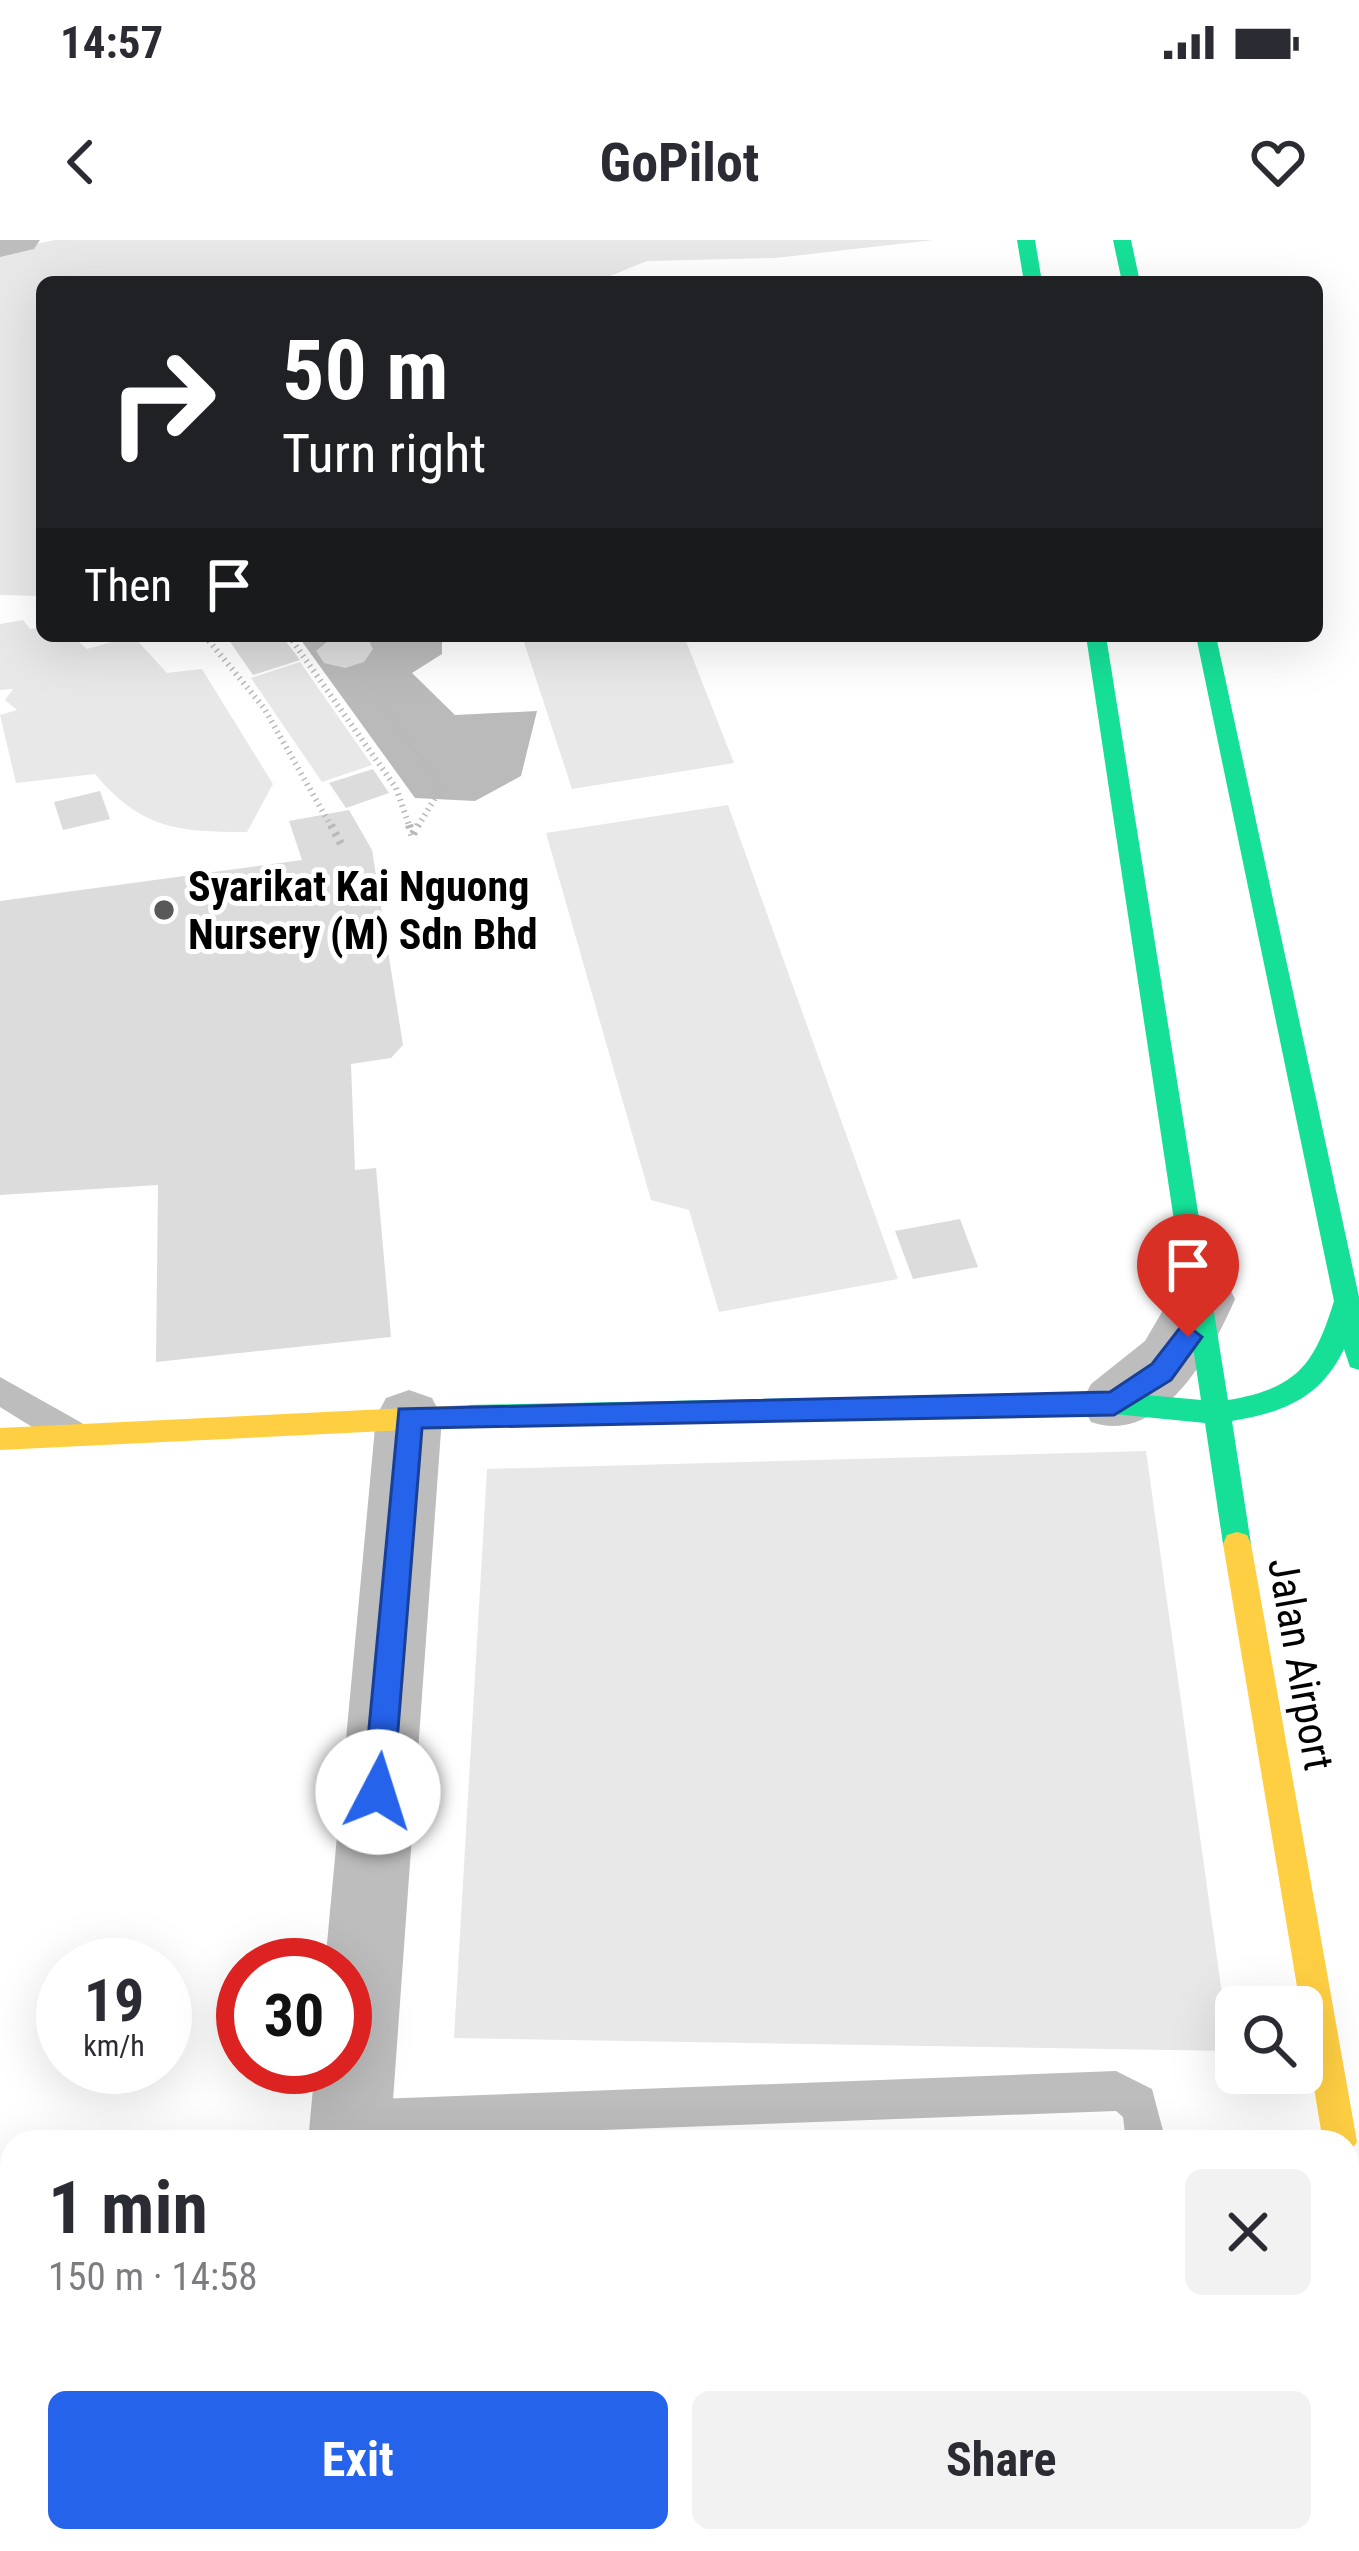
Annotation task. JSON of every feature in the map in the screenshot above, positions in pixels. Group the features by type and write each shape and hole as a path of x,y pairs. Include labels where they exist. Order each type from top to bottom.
{"main road":[{"path":"1026,240 1032,276"},
{"path":"1122,240 1130,276"},
{"path":"1097,642 1203,1299"},
{"path":"1207,642 1359,1359"},
{"name":"Jalan Airport","path":"1203,1299 1215,1413 1338,2130"},
{"path":"0,1439 409,1417 1114,1403 1215,1413 1273,1405 1315,1385 1336,1346 1347,1300"}],"street":[{"path":"0,244 19,240"},
{"path":"1114,1403 1162,1372 1188,1337 1203,1299"},
{"path":"350,2130 409,1417"}],"lane":[{"path":"0,1390 72,1435"},
{"path":"409,2130 528,2128 1116,2091 1133,2095 1142,2105 1145,2130"}],"path":[{"path":"211,642 236,665 279,729 341,844"},
{"path":"293,642 396,788 412,836 441,788 356,665"}],"shaded area":[{"path":"55,240 934,240 775,258 647,261 610,276 36,276 36,596 0,595 0,251"},
{"path":"23,620 30,629 36,628 36,642 79,642 87,649 112,642 139,642 167,673 202,669 273,784 247,832 162,824 128,806 95,774 16,783 0,715 17,710 5,700 13,689 0,690 0,624"},
{"path":"302,642 442,642 442,654 412,673 455,715 537,711 521,776 475,801 415,798"},
{"path":"524,642 686,642 734,763 572,789"},
{"path":"300,662 372,765 322,782 251,678"},
{"path":"728,805 898,1279 719,1312 689,1210 651,1200 546,833"},
{"path":"1146,1451 1221,1986 1215,1986 1215,2051 454,2038 487,1469"}],"building":[{"path":"230,642 286,642 300,660 253,675"},
{"path":"327,642 370,642 373,649 364,662 345,668 324,663 316,651"},
{"path":"373,769 389,793 346,808 329,783"},
{"path":"100,791 110,819 63,830 54,802"},
{"path":"349,810 372,850 403,1045 391,1058 351,1064 355,1170 376,1168 391,1337 156,1362 158,1185 0,1195 0,901 302,860 289,821"},
{"path":"960,1219 978,1267 913,1279 895,1231"}],"traffic: fast":[{"path":"1026,240 1032,276"},
{"path":"1122,240 1130,276"},
{"path":"1097,642 1237,1544"},
{"path":"1207,642 1359,1359"},
{"path":"1215,1413 1269,1402 1305,1384 1329,1353 1347,1300"},
{"path":"467,1416 1114,1403 1215,1413"}],"traffic: slow":[{"path":"0,1439 467,1416"},
{"path":"1237,1544 1338,2130"}],"place":[{"name":"Syarikat Kai Nguong Nursery (M) Sdn Bhd","path":"164,910"}],"route":[{"path":"378,1792 409,1417 1114,1403 1162,1372 1188,1337"}]}
